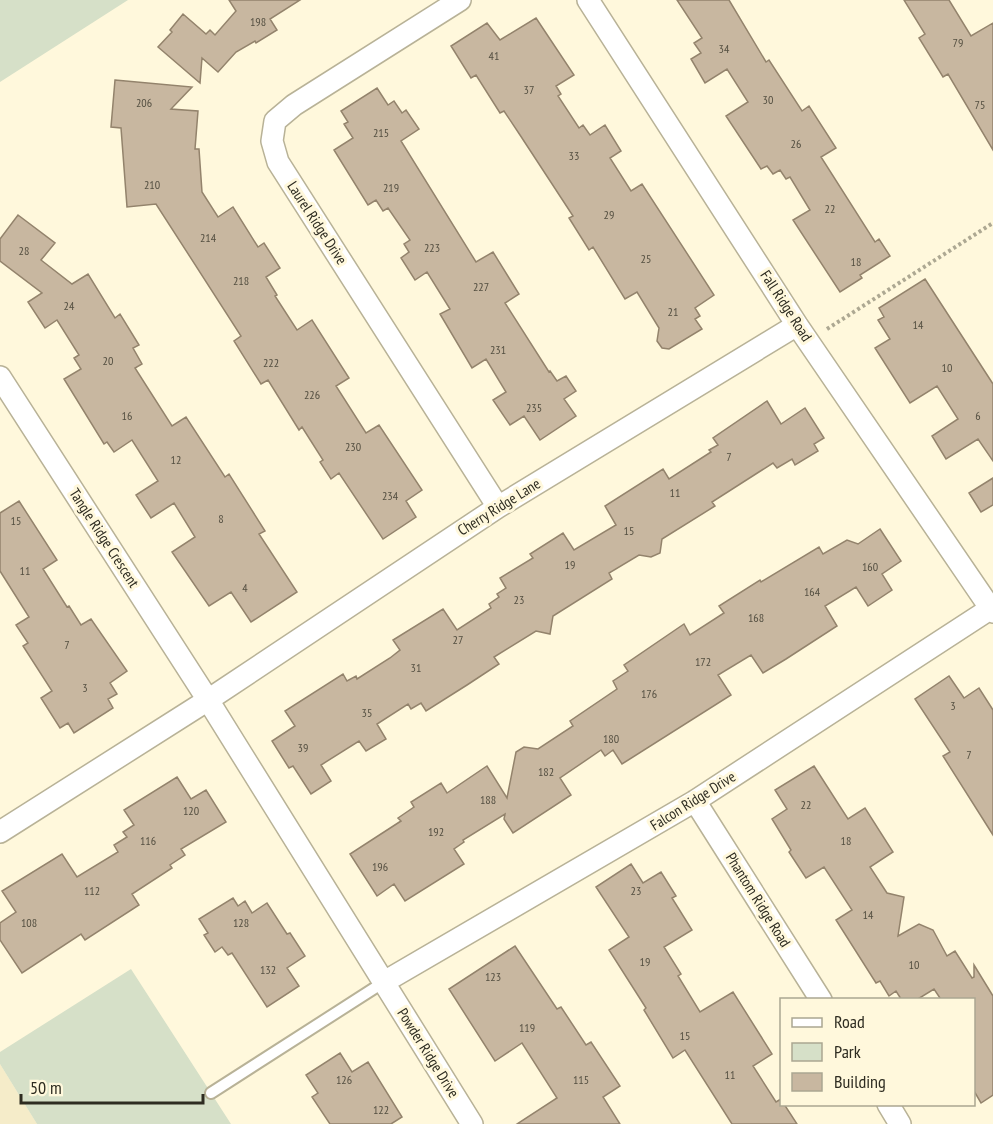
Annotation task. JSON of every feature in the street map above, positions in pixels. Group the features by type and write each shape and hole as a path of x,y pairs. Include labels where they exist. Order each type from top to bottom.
{"street":[{"name":"Laurel Ridge Drive","path":"460,0 294,105 275,121 272,141 278,162 498,507"},
{"name":"Fall Ridge Road","path":"588,0 798,325 992,609"},
{"name":"Cherry Ridge Lane","path":"208,700 498,507 798,325"},
{"name":"Tangle Ridge Crescent","path":"0,377 208,700 384,982"},
{"name":"Falcon Ridge Drive","path":"384,982 695,801 992,609"},
{"path":"0,832 208,700"},
{"name":"Phantom Ridge Road","path":"695,801 820,998"},
{"name":"Powder Ridge Drive","path":"384,982 472,1124"},
{"path":"889,1106 900,1124"}],"lane":[{"path":"211,1093 384,982"}],"path":[{"path":"798,325 819,334 993,223"}],"shaded area":[{"path":"0,1064 37,1124 0,1124"}],"green space":[{"path":"0,0 128,0 0,82"},
{"path":"131,969 231,1124 37,1124 0,1064 0,1052"}],"building":[{"path":"229,0 300,0 270,19 277,30 236,52 218,72 202,58 200,83 158,47 172,32 170,30 183,14 206,34 210,30 215,35 236,11"},
{"path":"677,0 729,0 766,62 769,60 802,111 809,106 836,148 821,157 875,242 879,239 890,256 860,275 862,278 840,292 793,220 810,210 790,177 786,179 780,170 773,174 767,166 761,169 726,116 748,102 727,69 705,83 691,59 701,53 694,43 702,38"},
{"path":"904,0 949,0 971,36 993,23 993,150 948,74 943,77 919,38 925,34"},
{"path":"536,18 574,75 556,86 561,94 558,96 579,128 583,125 590,135 605,125 621,151 610,158 631,191 642,184 714,295 695,308 700,316 695,319 702,329 669,349 662,348 657,341 659,328 637,292 625,299 593,247 589,250 569,218 573,216 504,111 500,113 476,75 471,78 451,46 487,23 500,40"},
{"path":"115,80 192,87 171,109 198,111 195,149 199,149 202,192 218,217 233,207 258,247 264,243 280,268 266,277 277,295 275,296 297,330 312,320 349,378 336,386 366,433 379,425 422,490 406,501 416,517 383,539 339,473 331,479 320,462 323,460 302,427 299,430 268,380 261,384 234,341 241,336 156,204 127,207 121,128 111,127"},
{"path":"377,88 388,105 394,101 402,113 406,110 419,129 401,141 476,262 493,252 519,294 505,303 549,372 557,381 566,376 576,391 564,399 576,416 540,440 524,416 510,425 493,400 506,392 486,359 472,368 440,314 450,309 427,272 415,280 401,258 409,252 404,244 410,240 388,208 383,211 376,200 368,205 334,150 353,138 344,124 348,122 341,111"},
{"path":"18,215 55,243 41,260 72,284 88,274 115,318 120,314 139,345 133,348 142,364 135,368 172,426 186,417 225,477 229,474 265,531 259,534 297,592 251,622 231,592 209,606 172,552 195,537 174,503 151,518 136,495 158,481 132,440 114,452 107,442 104,444 64,379 81,369 74,358 79,355 57,320 45,328 28,302 42,293 0,261 0,239"},
{"path":"925,279 993,384 993,461 978,439 946,459 932,436 958,419 937,386 910,403 875,348 890,339 878,320 884,317 879,308"},
{"path":"767,401 781,424 805,408 824,438 814,444 818,451 795,465 792,459 777,468 773,463 712,502 715,506 662,539 660,553 651,557 639,555 609,573 612,579 553,616 550,634 536,631 494,657 499,664 426,711 421,703 411,709 408,704 377,724 386,739 366,751 359,741 321,765 331,781 311,794 293,766 289,768 272,741 295,726 285,711 343,674 347,681 356,676 357,679 390,658 400,650 393,640 443,609 457,630 491,608 489,604 506,588 500,578 533,558 530,554 563,533 574,550 616,525 605,506 663,469 669,479 711,452 709,450 718,445 713,438"},
{"path":"993,478 993,505 981,512 969,493"},
{"path":"19,501 57,560 43,569 67,607 69,606 81,625 91,619 127,671 110,683 117,694 108,699 113,708 74,733 68,723 60,728 41,698 52,691 23,646 28,643 16,625 29,617 0,571 0,513"},
{"path":"880,529 901,561 882,574 892,590 868,606 856,587 825,606 837,626 786,659 763,673 751,655 718,675 731,695 622,764 613,750 605,756 601,750 560,778 571,795 513,833 504,819 505,814 463,840 464,842 454,849 464,864 405,901 394,884 377,896 350,854 401,821 398,818 414,807 411,802 441,783 447,793 487,766 507,798 516,752 524,747 538,749 573,726 570,721 617,689 613,681 628,671 624,665 684,624 690,635 724,613 719,606 819,547 823,554 847,540 858,544"},
{"path":"949,676 964,698 979,688 993,710 993,835 943,756 950,752 915,699"},
{"path":"814,766 848,819 865,808 893,852 870,867 887,893 904,897 898,936 919,924 933,930 947,956 955,951 972,978 974,977 974,965 993,996 993,1095 981,1103 975,1093 975,998 940,998 934,989 920,998 900,998 896,991 889,996 880,981 876,983 836,920 852,910 824,867 806,878 789,852 791,850 772,819 787,809 775,790"},
{"path":"177,777 191,799 206,790 226,822 181,849 185,855 170,865 172,868 132,894 139,905 85,940 81,934 22,973 0,940 0,923 16,912 2,891 62,854 77,877 118,852 114,845 127,837 123,832 134,825 124,810"},
{"path":"631,864 643,883 661,872 676,896 672,898 692,930 664,947 681,974 678,976 700,1012 733,992 772,1054 753,1066 776,1102 780,1100 780,1106 785,1106 797,1124 732,1124 685,1050 673,1058 644,1010 646,1008 609,950 629,937 596,887"},
{"path":"233,898 238,906 245,901 252,913 267,903 287,934 290,933 305,956 287,968 299,986 267,1007 232,953 228,955 222,947 215,952 204,935 208,933 199,919"},
{"path":"515,946 557,1009 561,1007 586,1045 591,1042 620,1086 603,1097 620,1124 517,1124 557,1098 522,1043 495,1061 449,989"},
{"path":"340,1053 352,1072 368,1062 402,1117 391,1124 330,1124 312,1097 318,1093 306,1075"}]}
